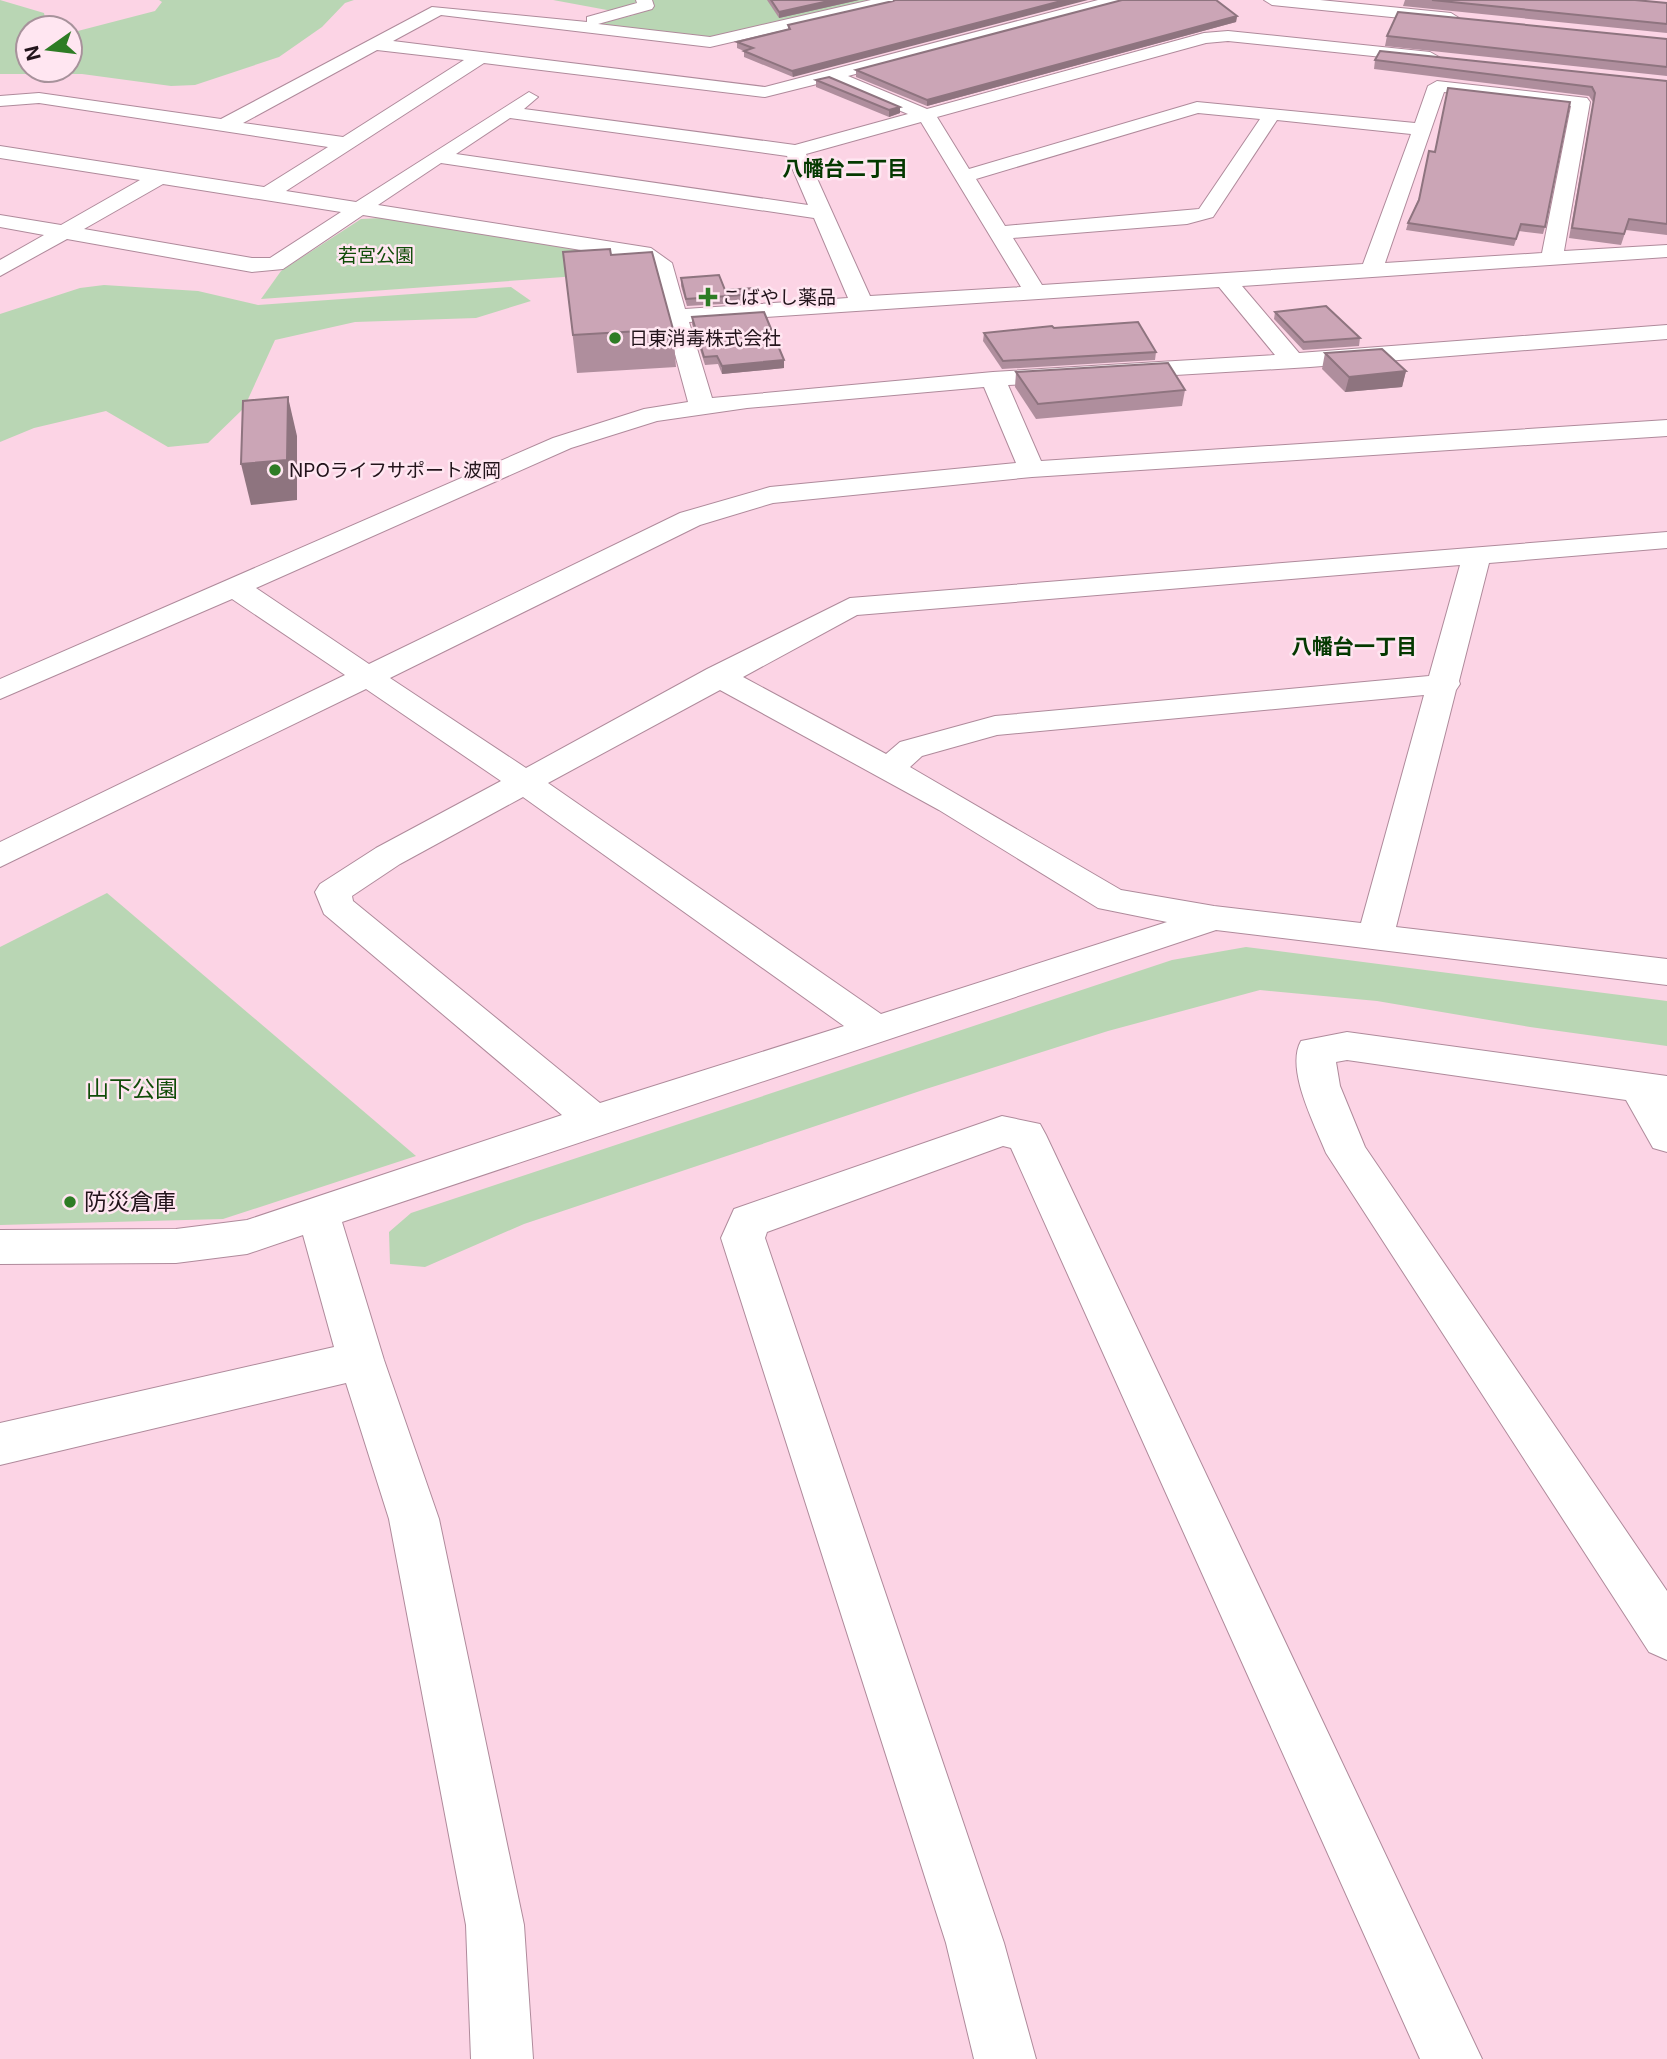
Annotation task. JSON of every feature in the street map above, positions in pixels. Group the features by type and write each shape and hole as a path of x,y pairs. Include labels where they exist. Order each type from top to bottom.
{"street":[{"path":"574,25 646,6 644,0"},
{"path":"223,126 438,10 724,41 892,0"},
{"path":"373,44 570,71 765,92 1116,0"},
{"path":"1272,0 1389,6 1474,21"},
{"path":"1359,67 1389,6"},
{"path":"1040,9 1058,15"},
{"path":"0,221 252,265 275,264 627,32"},
{"path":"507,111 795,151 1204,37 1228,36 1449,59"},
{"path":"267,194 480,58"},
{"path":"831,75 926,115 1035,292"},
{"path":"1371,272 1437,86 1581,102 1552,259"},
{"path":"0,101 39,98 343,143"},
{"path":"966,176 1197,107 1422,129"},
{"path":"1000,233 1187,218 1206,213 1273,113"},
{"path":"795,151 862,303"},
{"path":"0,152 643,253 661,263 702,406"},
{"path":"438,157 823,213"},
{"path":"0,269 160,177"},
{"path":"676,316 1667,251"},
{"path":"1226,281 1293,361"},
{"path":"0,690 233,586 603,427 653,414 702,406 993,379 1293,361 1667,332"},
{"path":"993,379 1032,469"},
{"path":"0,856 701,515 770,495 1032,469 1667,428"},
{"path":"594,1120 337,906 333,892 388,856 850,607 1667,540"},
{"path":"1376,937 1445,684 1477,554"},
{"path":"233,586 524,782 875,1029"},
{"path":"718,676 889,769 1111,900 1214,918 1667,972"},
{"path":"889,769 911,749 995,726 1445,684"},
{"path":"0,1247 176,1246 247,1237 594,1120 1101,958 1214,918"},
{"path":"1667,1137 1653,1089 1347,1046 1315,1051 1320,1086 1347,1153 1667,1635"},
{"path":"1005,2059 975,1943 743,1238 749,1221 1002,1131 1026,1135 1451,2059"},
{"path":"318,1214 416,1532 495,1925 502,2059"},
{"path":"0,1444 361,1360"}],"green space":[{"path":"0,0 44,13 14,14 14,74 0,74"},
{"path":"159,0 354,0 345,3 322,27 279,57 195,85 171,86 84,74 84,29 155,11 162,2"},
{"path":"553,0 883,0 724,39 593,25 634,15"},
{"name":"若宮公園","path":"381,218 632,258 647,271 261,299 281,271 361,219"},
{"path":"104,285 198,291 258,305 511,287 531,301 476,318 355,322 275,340 244,408 208,443 168,447 106,411 34,428 0,442 0,314 80,288"},
{"name":"山下公園","path":"107,893 416,1156 223,1219 0,1225 0,947"},
{"path":"1246,947 1667,1001 1667,1046 1530,1027 1377,1001 1260,990 1108,1031 926,1089 524,1224 425,1267 390,1264 389,1232 411,1213 1172,960"}],"building":[{"path":"771,0 833,0 779,12"},
{"path":"895,0 1065,0 792,71 744,51 753,48 737,42 790,29 788,25"},
{"path":"1122,0 1216,0 1237,16 927,100 856,70"},
{"path":"1432,0 1635,0 1667,3 1667,24"},
{"path":"1398,12 1667,39 1667,67 1387,36"},
{"path":"1380,51 1667,81 1667,224 1629,219 1624,234 1572,228 1595,93 1592,87 1375,60"},
{"path":"829,77 900,107 889,110 816,80"},
{"path":"1448,88 1570,102 1545,227 1521,224 1516,239 1408,223 1419,200 1429,151 1435,152"},
{"path":"610,249 611,255 652,252 673,329 573,335 563,252"},
{"path":"719,275 725,290 754,288 756,294 686,299 681,278"},
{"path":"1326,306 1360,338 1304,342 1275,312"},
{"path":"764,312 784,360 722,366 717,356 704,357 692,317"},
{"path":"1138,322 1156,352 1003,361 984,333 1052,326"},
{"path":"1382,349 1406,371 1349,377 1325,353"},
{"path":"1168,363 1185,390 1038,404 1016,372"},
{"path":"288,397 287,460 241,464 243,401"}],"place":[{"name":"こばやし薬品","path":"708,297"},
{"name":"日東消毒株式会社","path":"615,338"},
{"name":"NPOライフサポート波岡","path":"275,470"},
{"name":"防災倉庫","path":"70,1202"}],"district":[{"name":"八幡台二丁目","path":"845,168"},
{"name":"八幡台一丁目","path":"1354,646"}]}
